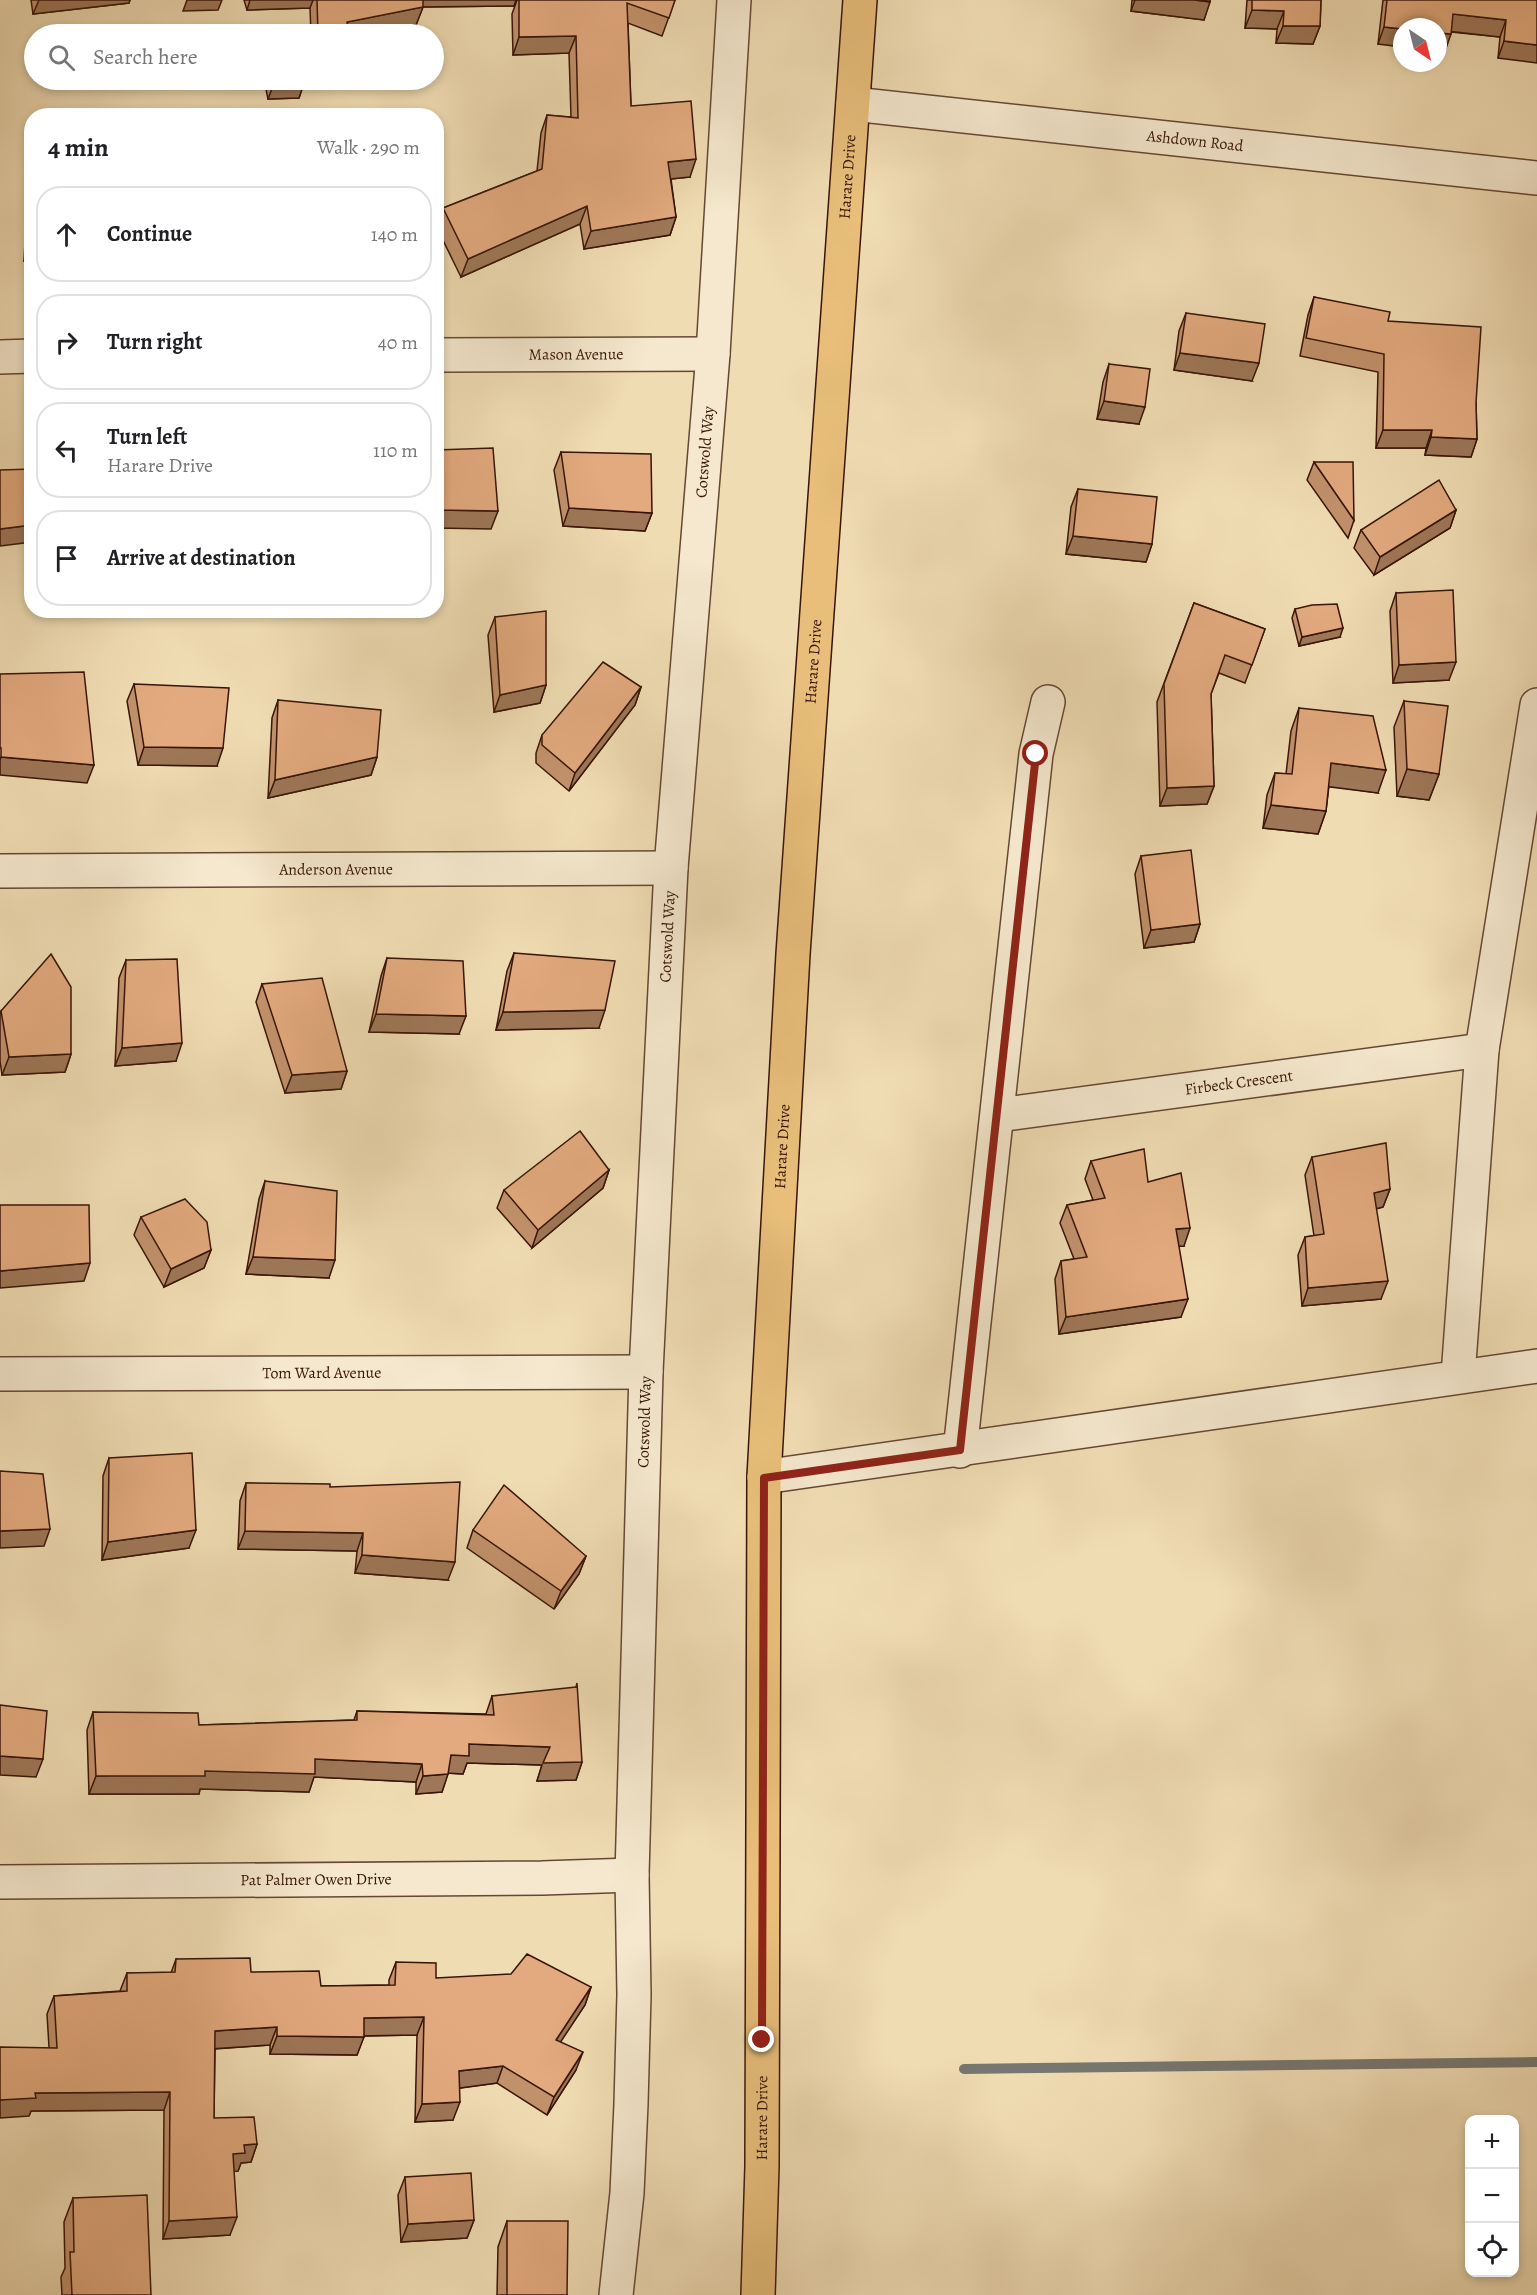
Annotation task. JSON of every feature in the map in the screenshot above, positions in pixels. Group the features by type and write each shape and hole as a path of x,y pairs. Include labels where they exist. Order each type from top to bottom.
{"main road":[{"name":"Harare Drive","path":"759,2295 762,2166 764,1478 793,954 860,0"}],"street":[{"name":"Cotswold Way","path":"616,2295 627,2193 631,2104 634,1995 632,1875 646,1372 671,868 713,354 734,0"},
{"name":"Ashdown Road","path":"853,104 1537,178"},
{"name":"Mason Avenue","path":"444,355 713,354"},
{"path":"0,357 24,356"},
{"path":"960,1450 1036,754 1048,702"},
{"path":"1458,1376 1482,1050 1537,705"},
{"name":"Anderson Avenue","path":"0,871 671,868"},
{"name":"Firbeck Crescent","path":"998,1115 1482,1050"},
{"path":"764,1478 1537,1366"},
{"name":"Tom Ward Avenue","path":"0,1374 646,1372"},
{"name":"Pat Palmer Owen Drive","path":"0,1882 542,1878 632,1875"}],"building":[{"path":"317,0 423,0 423,7 347,22 347,24 318,24"},
{"path":"519,0 675,0 669,18 627,3 631,106 691,101 696,159 668,162 676,217 591,231 587,206 468,259 444,208 542,169 547,115 578,118 576,36 519,37"},
{"path":"1252,0 1321,0 1320,26 1283,26 1284,11 1252,10"},
{"path":"1387,0 1537,0 1537,45 1504,41 1506,20 1453,14 1451,34 1447,34 1447,18 1393,18 1393,28 1384,27"},
{"path":"1314,297 1390,312 1388,321 1481,327 1476,403 1477,439 1431,437 1432,430 1383,430 1384,354 1306,338"},
{"path":"1186,313 1265,324 1259,363 1180,353"},
{"path":"1109,364 1150,369 1145,407 1104,401"},
{"path":"493,448 498,511 444,510 444,450"},
{"path":"561,452 651,454 652,513 569,508"},
{"path":"1314,462 1353,462 1354,520"},
{"path":"24,469 24,526 0,529 0,470"},
{"path":"1439,480 1456,510 1380,557 1361,530"},
{"path":"1078,489 1157,497 1152,544 1073,536"},
{"path":"1453,590 1456,662 1399,665 1396,593"},
{"path":"1194,603 1265,629 1252,665 1225,655 1211,694 1214,786 1167,788 1164,684"},
{"path":"1337,604 1343,628 1302,637 1295,609 1312,605"},
{"path":"546,611 546,685 500,695 495,617"},
{"path":"603,662 641,687 575,773 542,745 542,735"},
{"path":"84,672 94,765 1,757 0,674"},
{"path":"134,684 229,688 223,748 144,747"},
{"path":"278,700 381,710 377,757 275,780"},
{"path":"1404,701 1448,706 1439,774 1407,769"},
{"path":"1299,708 1373,716 1386,770 1331,763 1326,811 1271,805 1275,773 1292,774"},
{"path":"1191,850 1200,924 1151,930 1141,856"},
{"path":"514,953 615,961 605,1010 503,1012"},
{"path":"51,954 71,987 71,1054 9,1057 1,1011"},
{"path":"387,958 463,961 466,1016 376,1014"},
{"path":"177,959 182,1043 122,1048 126,960"},
{"path":"322,978 347,1071 292,1075 262,984"},
{"path":"580,1131 609,1170 538,1230 504,1190"},
{"path":"1386,1143 1390,1189 1374,1193 1388,1281 1308,1288 1305,1237 1324,1234 1312,1157"},
{"path":"1144,1149 1148,1182 1181,1173 1190,1228 1176,1229 1188,1299 1066,1317 1061,1261 1087,1257 1067,1205 1105,1198 1091,1161"},
{"path":"265,1181 337,1191 335,1260 253,1257"},
{"path":"185,1199 207,1222 211,1250 171,1269 141,1217"},
{"path":"0,1205 89,1205 90,1263 0,1271"},
{"path":"192,1453 196,1530 108,1542 109,1458"},
{"path":"0,1471 43,1474 50,1529 0,1531"},
{"path":"460,1482 455,1562 362,1555 363,1533 245,1531 246,1483 330,1484 330,1487"},
{"path":"504,1485 586,1556 561,1591 473,1530"},
{"path":"577,1683 582,1762 543,1763 550,1747 469,1744 469,1756 451,1755 448,1774 423,1776 422,1764 315,1759 315,1774 205,1771 205,1776 96,1776 93,1712 198,1713 199,1725 357,1720 357,1711 494,1715 492,1696 576,1687"},
{"path":"0,1705 47,1711 43,1759 0,1756"},
{"path":"527,1954 591,1987 556,2040 583,2052 554,2097 503,2066 459,2071 460,2102 422,2104 424,2017 364,2018 364,2037 277,2036 277,2027 215,2031 214,2118 254,2117 257,2144 244,2145 245,2153 233,2154 237,2217 169,2221 170,2092 35,2093 36,2098 0,2100 0,2047 57,2048 54,1996 127,1991 127,1973 175,1972 176,1959 250,1958 251,1972 319,1971 321,1986 395,1985 396,1962 436,1963 436,1978 511,1974"},
{"path":"471,2173 474,2220 408,2224 405,2177"},
{"path":"147,2195 151,2295 72,2295 70,2252 74,2252 73,2198"},
{"path":"507,2221 568,2221 567,2295 507,2295"}],"waterway":[{"path":"964,2069 1537,2062"}],"route":[{"path":"762,2040 764,1478 960,1450 1036,754"}]}
